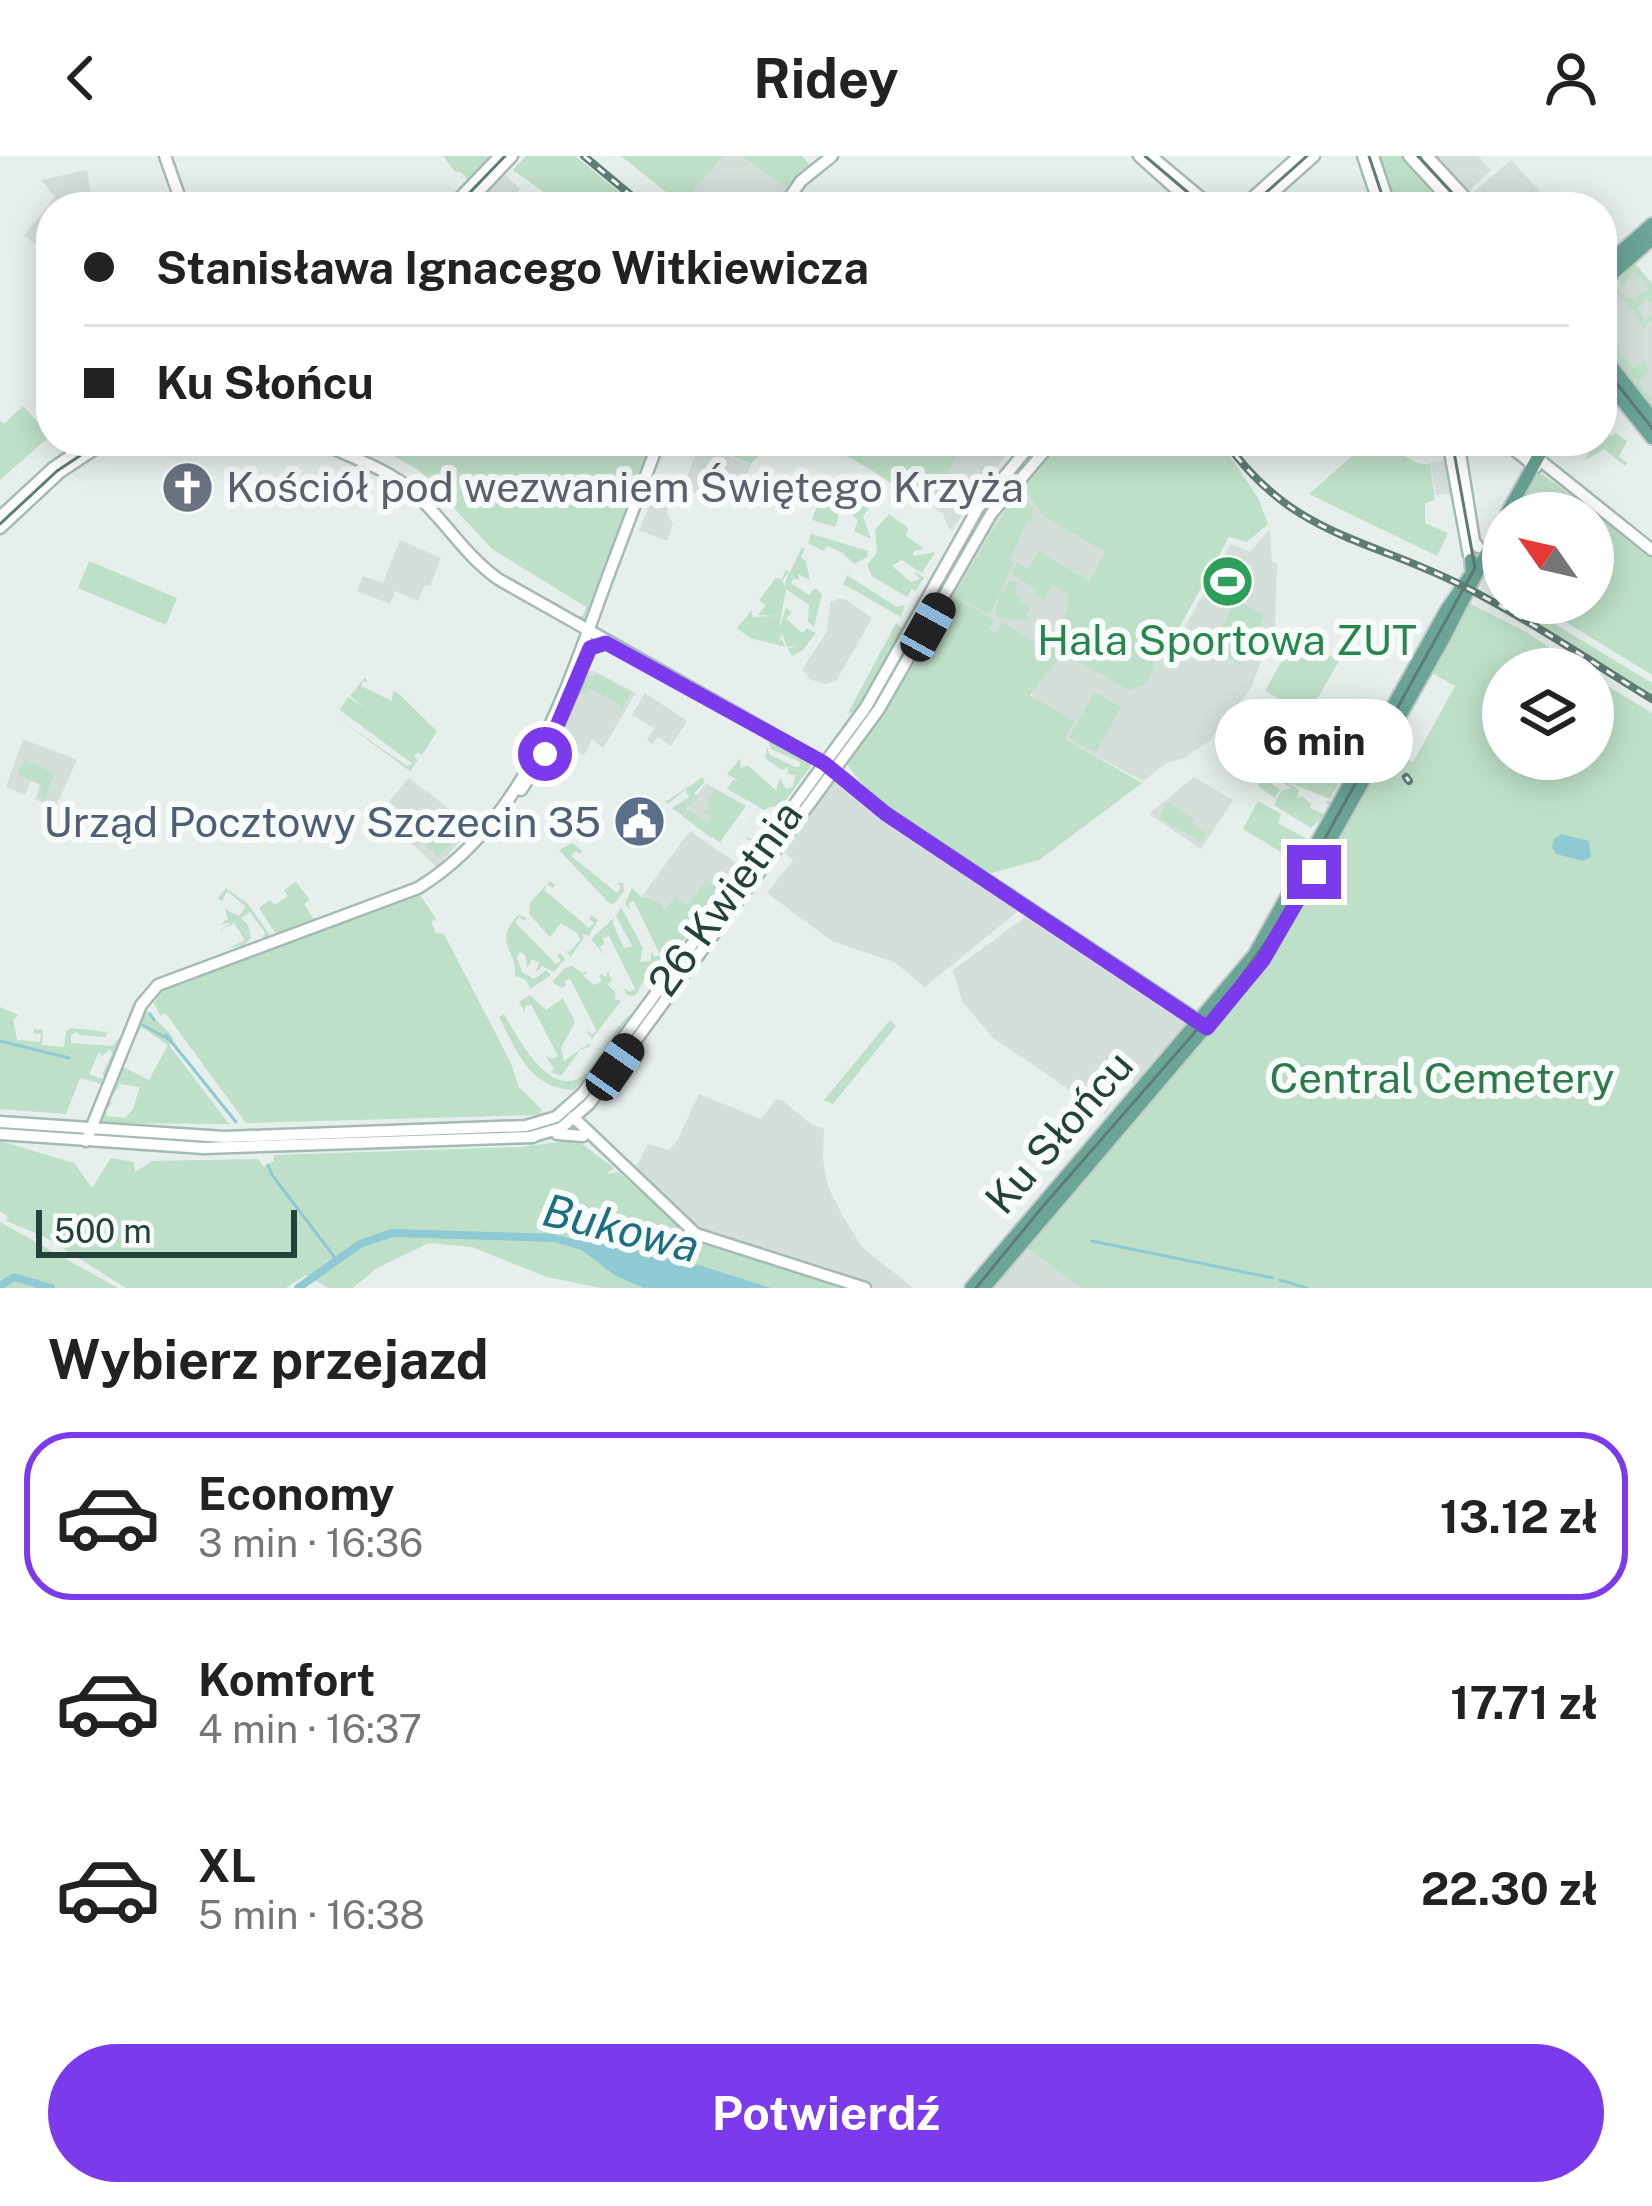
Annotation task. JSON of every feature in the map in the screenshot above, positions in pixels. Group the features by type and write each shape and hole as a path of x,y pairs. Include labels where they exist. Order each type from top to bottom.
{"main road":[{"path":"1617,255 1652,224"},
{"path":"1617,270 1652,238"},
{"path":"1617,373 1652,418"},
{"path":"1617,394 1652,438"},
{"name":"Ku Słońcu","path":"1518,492 1538,456"},
{"name":"Ku Słońcu","path":"984,1288 1203,1024 1264,938 1470,576 1482,547"},
{"name":"Ku Słońcu","path":"971,1288 1203,1024"}],"street":[{"path":"165,156 178,192"},
{"path":"465,192 500,156"},
{"path":"478,192 512,156"},
{"path":"793,192 832,156"},
{"path":"1138,156 1179,192"},
{"path":"1151,156 1194,192"},
{"path":"1259,192 1299,156"},
{"path":"1274,192 1314,156"},
{"path":"1363,156 1375,192"},
{"path":"1373,156 1385,192"},
{"path":"1409,156 1442,192"},
{"path":"1427,156 1460,192"},
{"path":"0,518 70,456"},
{"path":"0,528 85,456"},
{"path":"349,456 400,481 483,568 830,764 862,794 1203,1024"},
{"path":"88,1135 140,1007 158,985 418,888 449,865 527,784 590,649 615,560 653,456"},
{"name":"26 Kwietnia","path":"568,1116 593,1099 830,764 980,505 1021,456"},
{"name":"26 Kwietnia","path":"568,1116 830,764 893,688 991,514 1041,456"},
{"path":"1452,456 1477,553"},
{"path":"1461,456 1477,553"},
{"path":"1526,456 1652,550"},
{"path":"1530,456 1535,462"},
{"path":"509,799 595,634"},
{"path":"586,1135 584,1120 593,1099"},
{"path":"568,1116 686,1227 709,1240 865,1288"},
{"path":"0,1134 299,1135 526,1126 568,1116"},
{"path":"530,1137 548,1133 568,1116"},
{"path":"0,1122 88,1135 246,1148 570,1132 586,1135"},
{"path":"837,1279 855,1288"}],"shaded area":[{"path":"724,156 741,156 789,189 787,192 692,192"},
{"path":"1428,156 1478,156 1491,170 1461,192"},
{"path":"1511,160 1540,192 1474,192"},
{"path":"87,170 91,192 51,192 41,180"},
{"path":"502,172 520,189 518,192 483,192"},
{"path":"36,220 36,245 24,235"},
{"path":"1634,263 1652,283 1652,410 1617,364 1617,278"},
{"path":"695,456 729,456 751,465 737,498 712,491 709,499 683,488"},
{"path":"956,456 1005,456 950,532 943,514 931,505 948,480 945,477"},
{"path":"1447,460 1452,494 1436,495 1430,463"},
{"path":"1022,485 1044,517 1105,552 1074,610 1167,659 1231,544 1250,552 1270,529 1272,562 1277,564 1275,625 1251,688 1208,742 1143,781 1064,739 984,627 948,602 1004,505"},
{"path":"661,489 673,494 667,512 673,524 667,541 639,530 655,492"},
{"path":"400,540 441,558 418,601 395,591 390,604 357,591 363,576 383,583"},
{"path":"845,599 872,618 836,681 826,684 802,670 827,631 830,603"},
{"path":"585,671 636,693 603,748 592,739 584,755 556,740"},
{"path":"645,693 687,721 671,746 658,737 652,744 647,740 654,728 632,715"},
{"path":"23,739 77,760 55,808 35,799 40,785 31,781 25,795 6,787"},
{"path":"1194,777 1233,800 1201,849 1149,814"},
{"path":"409,778 473,827 437,867 379,813"},
{"path":"840,781 1024,906 925,987 894,962 832,941 767,893 793,860 783,852 813,805 829,783"},
{"path":"706,783 735,804 711,838 682,816"},
{"path":"690,831 738,864 674,953 642,896"},
{"path":"1032,912 1191,1018 1134,1084 1106,1067 1091,1090 1111,1105 1105,1114 993,1038 962,1001 953,970"},
{"path":"699,1094 761,1119 776,1099 782,1100 824,1129 828,1187 844,1218 862,1247 913,1288 874,1288 857,1279 705,1237 633,1173 648,1144 669,1150 677,1141"},
{"path":"1026,1247 1080,1288 992,1288"}],"green space":[{"path":"443,156 494,156 470,181 456,173"},
{"path":"526,156 575,156 619,192 543,192 513,170"},
{"path":"621,156 724,156 692,192 666,192"},
{"path":"741,156 802,156 811,167 789,189"},
{"path":"1378,156 1405,156 1436,192 1390,192"},
{"path":"1634,263 1652,284 1652,303 1646,298 1638,309 1645,321 1652,315 1652,321 1642,328 1617,288 1634,302 1649,289 1643,287 1647,283 1633,272 1623,286 1617,277"},
{"path":"1617,349 1633,368 1645,359 1649,372 1639,382 1652,399 1652,410 1617,364"},
{"path":"23,406 36,420 36,448 0,480 0,421 4,424"},
{"path":"1617,434 1627,441 1619,457 1628,463 1625,466 1613,456 1617,456"},
{"path":"394,456 648,456 586,620 577,616 583,616 586,607 492,549 420,471"},
{"path":"732,456 760,456 751,464"},
{"path":"845,456 956,456 946,476 949,480 927,508"},
{"path":"1023,456 1036,456 1008,487 919,631 916,629 984,502"},
{"path":"1048,456 1230,456 1258,498 1268,524 1247,542 1229,537 1163,657 1149,651 1155,667 1145,684 1129,690 1075,660 1070,644 1030,695 1074,721 1065,739 1142,783 1039,860 992,873 912,826 872,793 846,762 916,662 952,596 994,620 989,629 996,633 1002,622 1041,646 1064,616 1067,593 1052,586 1044,600 1035,596 1035,589 1011,573 1017,563 1028,569 1039,551 1089,581 1105,552 1044,517 1021,484"},
{"path":"1352,456 1405,456 1430,464 1435,500 1425,503 1425,523 1448,533 1437,556 1309,494"},
{"path":"1539,473 1567,492 1527,492"},
{"path":"853,491 872,503 863,517 871,539 854,531 858,520 848,511"},
{"path":"1016,493 1033,507 1032,520 1010,559 1014,563 991,612 984,613 954,594"},
{"path":"827,497 844,499 835,527 812,520"},
{"path":"889,514 924,549 914,551 913,556 935,552 922,573 902,560 892,566 911,582 920,579 913,571 924,577 907,597 872,576 867,565 877,552 875,530"},
{"path":"813,528 812,534 868,551 867,557 854,564 843,553 808,543"},
{"path":"1614,528 1652,557 1652,675 1569,624 1614,624"},
{"path":"802,547 810,580 798,574 799,580 794,578 791,583 809,595 815,588 822,594 814,627 808,622 809,605 786,589 779,629 786,608 792,612 786,618 802,633 807,628 816,633 792,656 788,649 798,645 787,647 782,633 779,642 782,639 785,647 750,638 737,628 752,610 752,617 778,616 757,615 766,606 759,600 786,570 782,581 787,588 785,582"},
{"path":"89,561 177,598 166,625 78,588"},
{"path":"850,570 848,576 897,607 905,604 901,617 843,584"},
{"path":"1010,580 1017,583 1014,593 1022,597 1020,602 1031,607 1026,614 1030,621 995,615 999,595"},
{"path":"1236,600 1265,616 1240,664 1210,648"},
{"name":"Central Cemetery","path":"1469,603 1482,610 1482,624 1510,624 1550,648 1482,648 1482,780 1614,780 1614,690 1652,713 1652,1288 1080,1288 1026,1247 1267,963 1388,749 1413,762 1455,686 1430,672"},
{"path":"896,623 902,628 894,641 902,634 890,663 856,712 848,713"},
{"path":"1537,624 1555,624 1594,648 1577,648"},
{"path":"1284,629 1339,661 1308,715 1265,691 1289,648"},
{"path":"1614,660 1652,683 1652,694 1614,671"},
{"path":"585,671 631,693 621,712 620,705 607,698 608,693 605,697 590,689 584,695 576,693"},
{"path":"365,677 367,682 361,686 392,701 393,691 398,693 437,731 422,755 414,756 418,760 410,771 339,719 407,766 413,764 340,710 348,697 365,708 350,696"},
{"path":"1094,692 1121,707 1096,753 1069,738"},
{"path":"1287,737 1300,747 1292,747 1285,759 1291,765 1279,780 1265,772 1262,776 1264,771 1272,773 1266,761 1276,749 1273,760 1278,762 1286,748 1278,749"},
{"path":"773,739 810,759 811,766 743,859 733,853 743,857 753,844 745,837 755,840 777,810 759,808 734,845 759,807 727,789 733,780 739,781 727,774 740,759 741,769 747,765 776,790 780,778 786,789 793,787 795,775 765,758 767,747 769,754 795,767 800,762 771,749"},
{"path":"1303,748 1344,771 1334,779 1338,784 1330,799 1287,782 1299,790 1297,798 1302,796 1310,808 1324,814 1329,805 1325,801 1332,801 1338,792 1320,830 1316,828 1322,818 1311,828 1274,805 1281,791 1291,788 1283,783"},
{"path":"24,760 54,773 46,800 38,797 42,785 18,775"},
{"path":"1262,776 1280,790 1275,798 1258,786"},
{"path":"703,777 704,783 694,793 698,797 686,809 709,824 711,816 698,811 704,813 710,803 706,800 715,791 712,787 746,806 720,842 726,847 672,808 689,797 685,790 665,802"},
{"path":"1258,801 1281,814 1278,823 1307,839 1300,851 1291,844 1286,848 1299,853 1295,861 1243,829"},
{"path":"1167,802 1206,833 1201,842 1159,818"},
{"path":"449,813 466,825 438,857 426,847"},
{"path":"572,843 582,851 571,856 617,893 618,883 623,883 624,891 614,904 559,850"},
{"path":"737,862 741,863 663,968 654,963 635,996 627,995 623,988 635,989 609,936 600,947 605,956 591,939 614,918 624,948 632,946 616,916 621,907 643,948 640,962 651,961 651,952 660,955 634,901 629,903 630,910 625,904 632,888 641,897 657,901 674,918 666,908 676,896 687,906 706,880 719,889"},
{"path":"550,881 553,888 547,885 544,890 589,928 594,923 589,919 592,915 598,920 589,936 582,934 584,938 570,957 566,950 580,940 577,933 561,923 550,937 529,914 530,903"},
{"path":"296,882 310,900 304,904 313,918 319,918 276,934 259,908 288,896 284,890"},
{"path":"226,888 248,904 270,935 262,939 265,933 250,912 241,918 251,938 227,949 245,940 234,923 223,929 221,938 222,929 232,922 219,925 228,919 225,909 239,916 246,907 227,891 222,901 218,898"},
{"path":"420,895 436,919 431,922 436,933 444,934 510,1061 519,1087 542,1110 538,1115 246,1123 154,1003 169,982"},
{"path":"518,915 527,918 515,922 556,964 561,961 560,953 565,959 554,972 542,966 535,973 539,963 532,959 527,968 520,952 522,972 534,979 546,970 551,975 530,989 526,980 515,976 506,939"},
{"path":"572,966 582,973 588,971 583,976 594,985 608,971 612,981 607,984 621,1001 592,1039 586,1030 597,1031 570,979 562,988 552,982"},
{"path":"530,995 546,1010 563,998 575,1022 561,1048 564,1061 589,1043 591,1046 580,1050 561,1076 551,1072 554,1069 546,1056 558,1056 531,1004 525,1006 525,1013 519,1002"},
{"path":"0,1007 18,1015 13,1020 17,1040 40,1042 41,1034 34,1029 43,1030 42,1045 64,1047 66,1031 71,1028 107,1032 106,1037 77,1032 71,1035 71,1043 112,1046 123,1034 109,1078 102,1075 110,1049 102,1056 99,1052 89,1074 107,1081 105,1085 80,1078 66,1114 0,1109"},
{"path":"148,1011 171,1035 174,1040 169,1045 229,1124 98,1123 107,1100 112,1103 107,1116 125,1118 133,1109 140,1087 120,1084 112,1098 123,1067 149,1080 168,1045 141,1027 134,1041 142,1014"},
{"path":"504,1014 533,1058 557,1079 570,1081 590,1068 574,1090 546,1083 527,1066 499,1017"},
{"path":"890,1020 896,1026 833,1104 824,1100"},
{"path":"577,1140 614,1168 607,1174 618,1172 694,1236 848,1288 601,1288 547,1277 472,1247 429,1243 377,1268 353,1288 328,1288 306,1275 286,1288 126,1288 45,1237 6,1221 8,1217 0,1211 0,1141 74,1163 92,1188 111,1158 134,1162 135,1172 152,1161 258,1159 264,1167 274,1161 274,1155 519,1147"},
{"path":"0,1222 118,1288 0,1288 16,1276 0,1284"}],"water":[{"path":"1561,834 1589,841 1591,857 1583,861 1556,854 1554,839"},
{"path":"607,1221 686,1261 771,1288 644,1288 616,1276 572,1243"}],"waterway":[{"path":"150,1014 154,1020"},
{"path":"143,1025 168,1039"},
{"path":"166,1035 236,1122"},
{"path":"0,1041 69,1058"},
{"path":"268,1165 336,1259"},
{"name":"Bukowa","path":"298,1288 360,1244 392,1233 555,1238 578,1245"},
{"path":"1092,1241 1273,1278"},
{"name":"Bukowa","path":"0,1286 14,1277 51,1288"},
{"path":"1280,1280 1307,1288"}],"tram line":[{"path":"470,192 505,156"},
{"path":"1145,156 1187,192"},
{"path":"1267,192 1307,156"},
{"path":"1369,156 1381,192"},
{"path":"1418,156 1451,192"},
{"path":"1617,384 1652,428"},
{"path":"0,524 80,456"},
{"path":"976,1288 1230,992 1273,932 1475,568 1455,456"}],"railway":[{"path":"584,156 627,192"},
{"path":"1237,456 1278,498 1305,517 1463,586 1652,699"},
{"path":"1406,777 1409,781"}],"place":[{"name":"Kościół pod wezwaniem Świętego Krzyża","path":"187,487"},
{"name":"Hala Sportowa ZUT","path":"1227,581"},
{"name":"Urząd Pocztowy Szczecin 35","path":"640,822"}],"route":[{"path":"545,754 590,648 606,643 824,763 886,814 1207,1028 1263,960 1314,872"}]}
